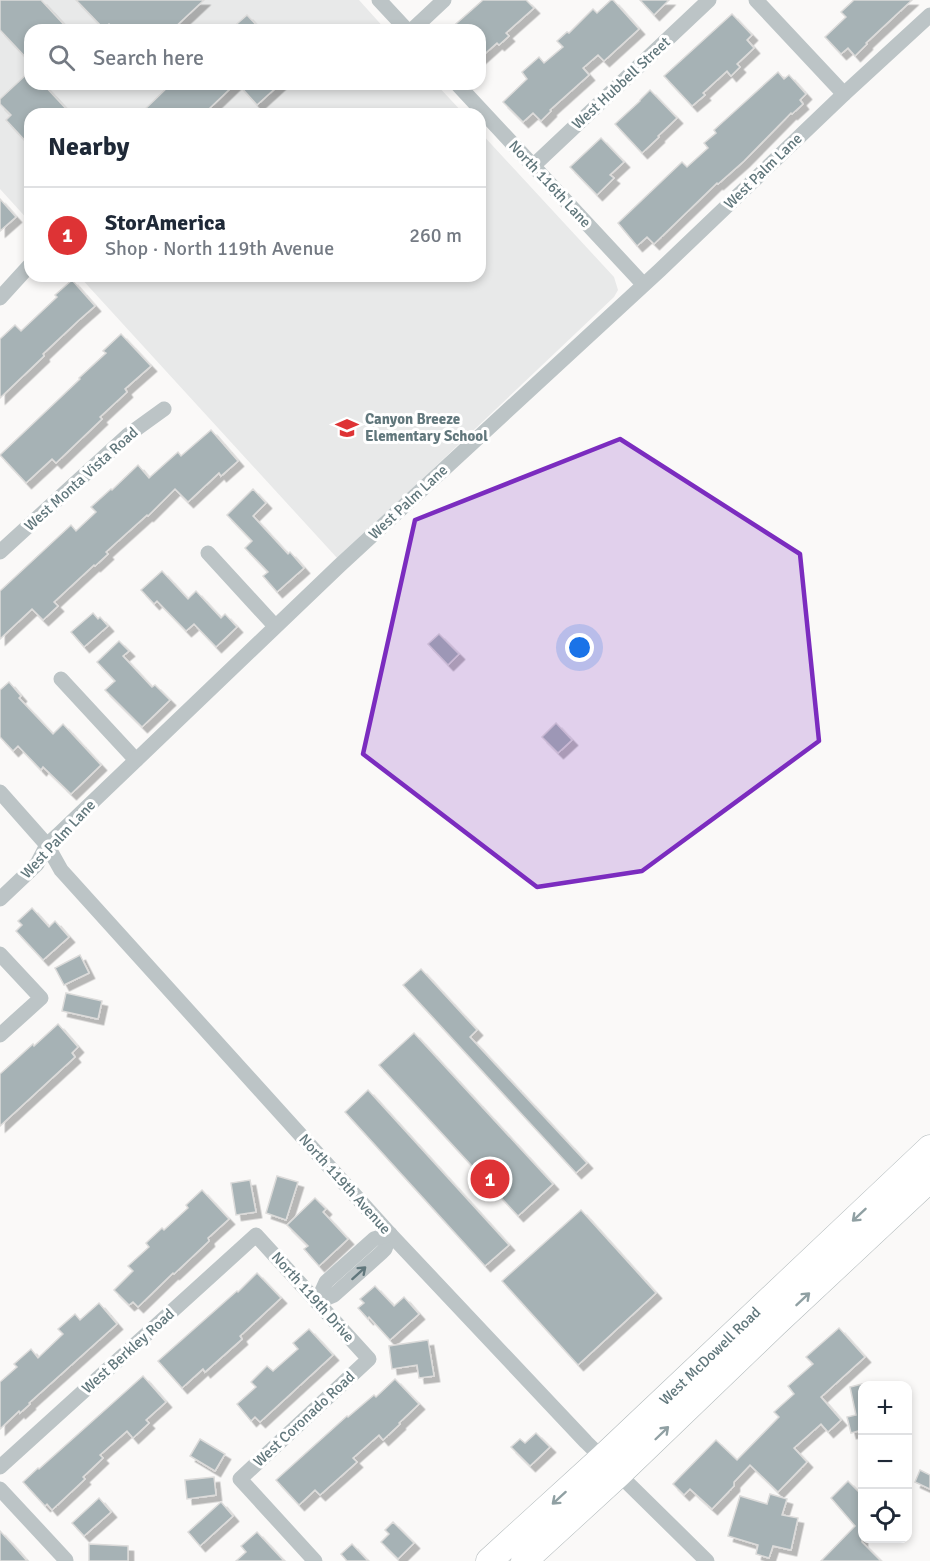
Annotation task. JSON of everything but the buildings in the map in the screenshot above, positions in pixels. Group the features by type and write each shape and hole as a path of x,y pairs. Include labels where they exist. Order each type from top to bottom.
{"main road":[{"name":"West McDowell Road","path":"524,1561 611,1466 930,1148"},
{"name":"West McDowell Road","path":"489,1561 611,1466 775,1324 930,1179"}],"street":[{"path":"379,0 401,24"},
{"path":"418,24 444,0"},
{"name":"West Hubbell Street","path":"533,166 709,0"},
{"path":"756,0 844,94"},
{"name":"West Palm Lane","path":"0,899 37,864 48,845 275,626 660,270 930,15"},
{"name":"North 116th Lane","path":"463,90 479,108"},
{"name":"North 116th Lane","path":"486,115 643,284"},
{"path":"0,298 24,272"},
{"name":"West Monta Vista Road","path":"0,552 128,435 164,410"},
{"path":"207,554 275,626"},
{"path":"61,679 136,760"},
{"name":"North 119th Avenue","path":"0,792 48,845 61,870 390,1234 611,1466 708,1561"},
{"path":"0,954 41,998 0,1035"},
{"path":"317,1302 326,1282 374,1239 390,1234"},
{"name":"North 119th Drive","path":"256,1235 369,1359"},
{"name":"West Berkley Road","path":"0,1467 256,1235"},
{"name":"West Coronado Road","path":"315,1561 240,1479 369,1359"},
{"path":"0,1489 65,1560"}],"highlighted area":[{"path":"620,439 800,554 819,741 642,871 537,887 363,754 415,520"}],"shaded area":[{"path":"0,0 359,0 381,24 24,24 24,90 442,90 458,108 24,108 24,215 0,189"},
{"name":"Canyon Breeze Elementary School","path":"486,138 614,277 618,290 614,297 338,559 84,282 486,282"}],"place":[{"name":"Canyon Breeze Elementary School","path":"347,428"},
{"name":"StorAmerica","path":"490,1179"}]}
